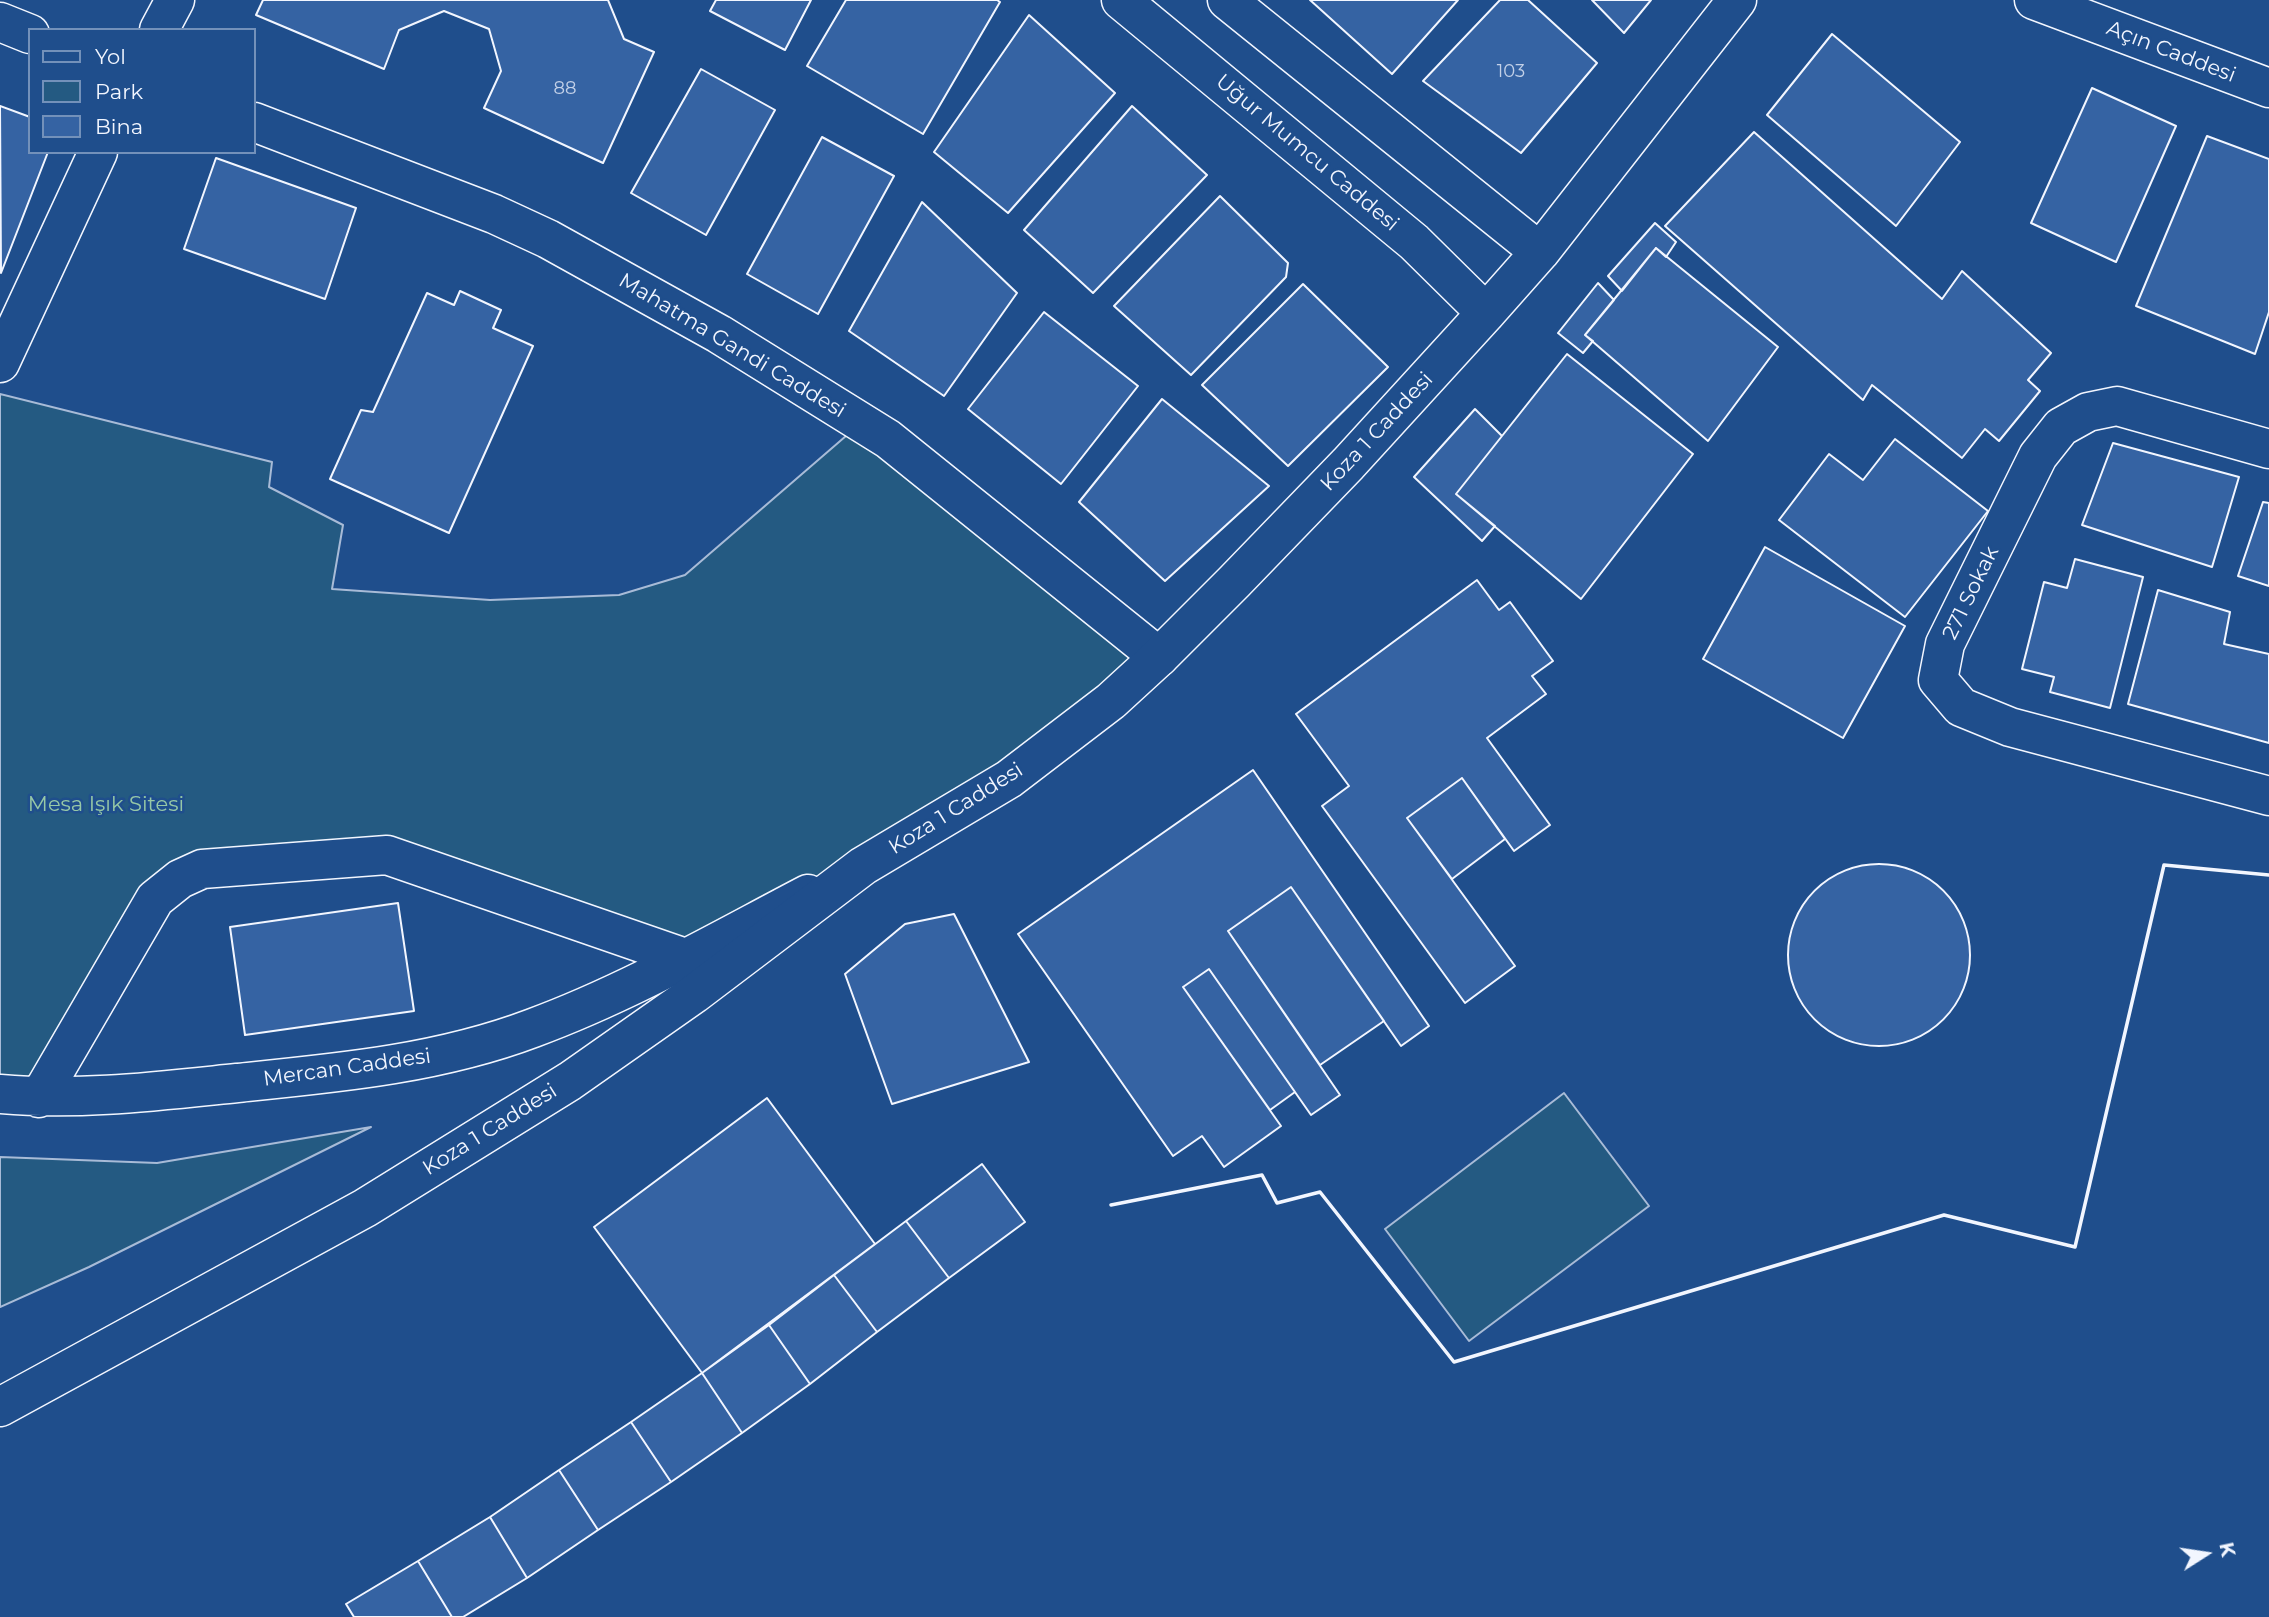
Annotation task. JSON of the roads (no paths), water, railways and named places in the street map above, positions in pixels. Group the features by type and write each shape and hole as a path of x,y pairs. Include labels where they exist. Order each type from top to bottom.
{"street":[{"path":"160,28 175,0"},
{"name":"Uğur Mumcu Caddesi","path":"1121,0 1414,242 1486,313"},
{"path":"1227,0 1539,252"},
{"name":"Koza 1 Caddesi","path":"0,1407 365,1208 570,1081 694,993 863,866 1009,779 1111,701 1159,657 1348,464 1486,313 1539,252 1737,0"},
{"name":"Açın Caddesi","path":"2034,0 2269,88"},
{"path":"0,22 28,33"},
{"name":"Mahatma Gandi Caddesi","path":"256,123 494,214 548,239 719,334 888,439 1159,657"},
{"path":"0,362 97,154"},
{"name":"271 Sokak","path":"2269,449 2117,406 2088,412 2061,427 2038,456 1945,644 1938,680 1961,707 2010,727 2269,796"},
{"path":"39,1098 155,899 180,879 202,869 387,855 685,958"},
{"name":"Mercan Caddesi","path":"0,1094 39,1098 170,1090 380,1068 470,1049 531,1029 598,1002 863,866"}],"park label":[{"name":"Mesa Işık Sitesi","path":"106,805"}]}
